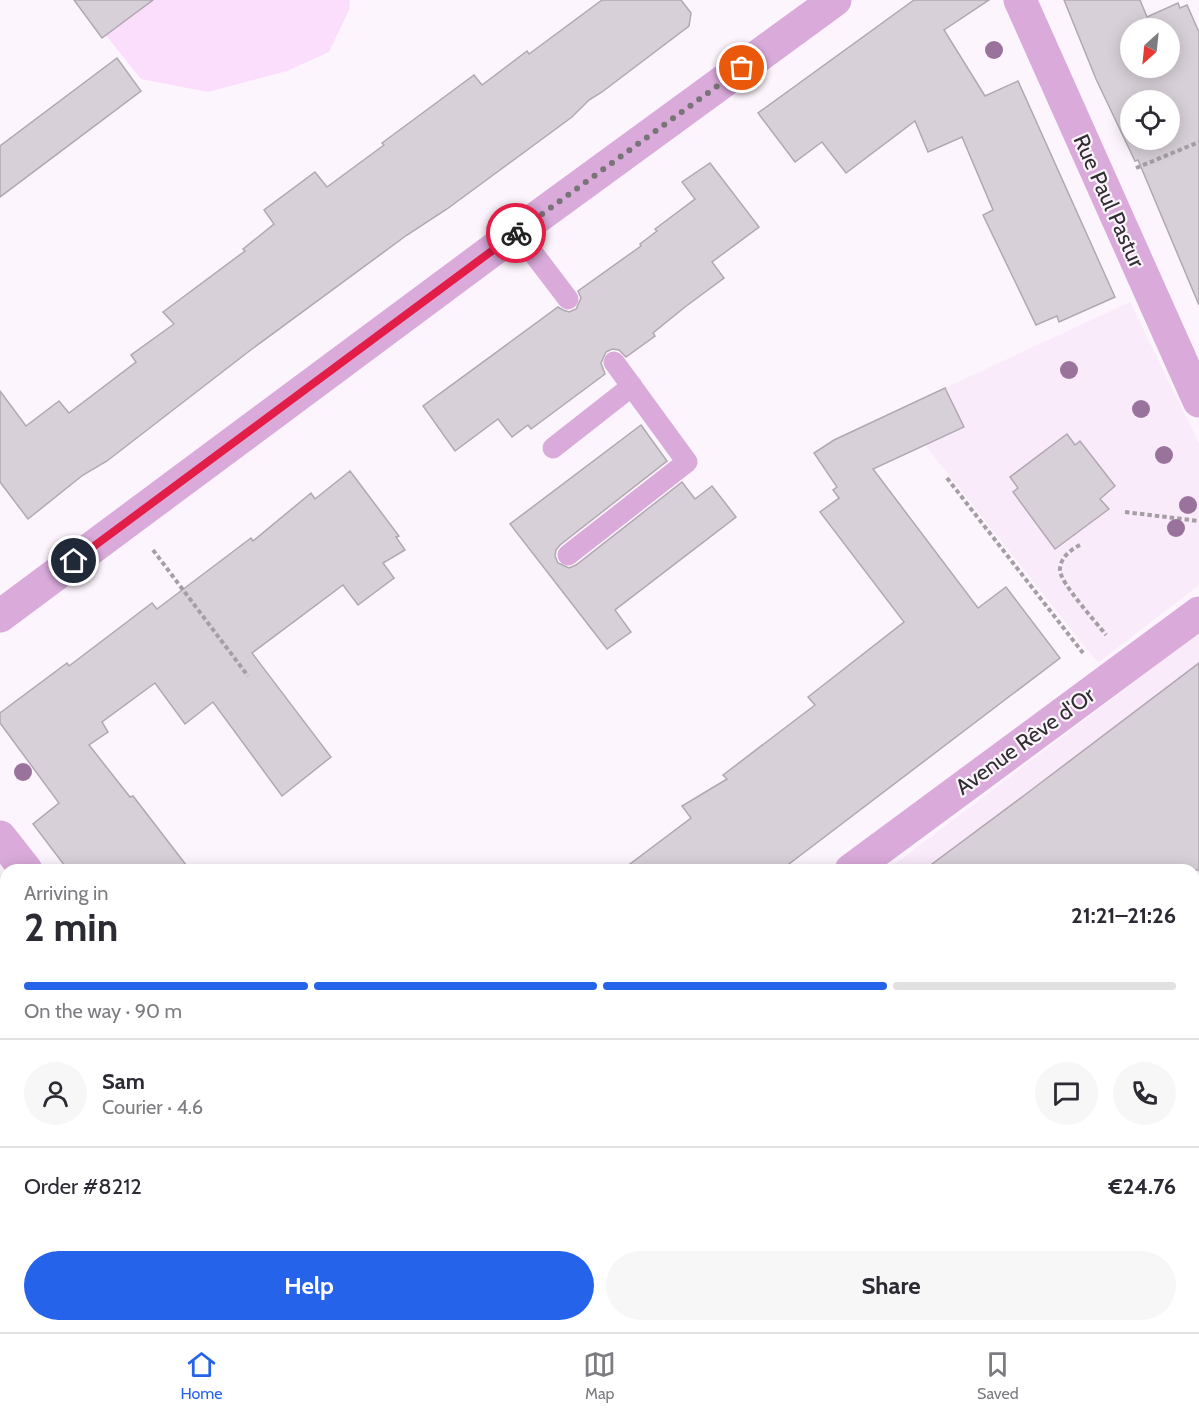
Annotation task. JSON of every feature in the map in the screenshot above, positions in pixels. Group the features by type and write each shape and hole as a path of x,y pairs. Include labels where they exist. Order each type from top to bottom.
{"street":[{"path":"0,616 517,232 835,0"},
{"name":"Rue Paul Pastur","path":"1020,0 1199,401"},
{"name":"Avenue Rêve d'Or","path":"859,864 1199,613"},
{"path":"0,837 21,864"}],"lane":[{"path":"517,232 568,299"},
{"path":"568,555 687,462 614,362"},
{"path":"553,448 633,386"}],"path":[{"path":"1101,183 1199,142"},
{"path":"947,478 1117,673"},
{"path":"1125,512 1199,521"},
{"path":"129,520 248,676"},
{"path":"1080,545 1069,551 1063,559 1060,570 1064,581 1117,673"}],"shaded area":[{"path":"135,0 350,0 349,10 329,52 287,71 208,92 141,79 100,28"},
{"path":"1130,302 1199,443 1199,585 1098,663 897,410"},
{"path":"1199,633 1199,864 895,864"}],"building":[{"path":"74,0 153,0 102,38"},
{"path":"602,0 681,0 691,13 689,26 589,100 572,117 252,349 28,519 0,482 0,391 26,426 59,401 69,413 136,362 131,355 174,324 163,312 245,251 243,249 274,224 264,210 315,172 327,187 474,75 482,85 527,51 529,54"},
{"path":"914,0 989,0 944,30 985,96 1018,81 1115,297 1059,322 1057,316 1036,325 983,215 993,210 962,137 928,152 915,121 846,173 822,142 795,162 758,113"},
{"path":"1064,0 1140,0 1147,17 1178,3 1180,8 1187,5 1199,32 1199,305 1138,160 1135,161 1130,150 1180,150 1180,90 1120,90 1120,129 1096,79"},
{"path":"117,58 141,91 0,197 0,146"},
{"path":"710,163 759,227 712,262 724,278 685,307 653,333 655,336 626,357 619,350 612,349 606,352 601,363 605,374 531,429 528,425 512,437 498,419 455,451 423,406 558,307 569,312 576,309 581,298 578,291 641,246 640,244 657,231 655,229 695,199 682,182"},
{"path":"945,388 964,427 873,469 978,608 1006,587 1060,658 789,864 630,864 691,818 682,806 727,779 723,775 815,705 808,697 904,622 820,512 839,498 833,490 837,487 814,453 834,440"},
{"path":"641,425 667,461 560,545 555,556 558,563 569,568 576,565 682,482 695,499 712,486 736,517 615,610 631,632 607,649 510,524"},
{"path":"1067,434 1075,445 1080,441 1115,486 1100,499 1109,509 1055,549 1013,492 1018,488 1010,477"},
{"path":"350,471 399,536 396,537 405,550 383,563 394,578 358,605 343,585 252,653 331,757 282,796 213,702 185,724 155,683 102,722 108,732 89,745 130,797 133,796 185,864 63,864 33,824 59,803 0,723 0,713 67,663 69,666 152,603 157,609 251,538 253,541 311,493 315,499"},
{"path":"1199,663 1199,864 932,864"}],"way so far":[{"path":"516,233 742,68"}],"route":[{"path":"74,561 516,233"}]}
